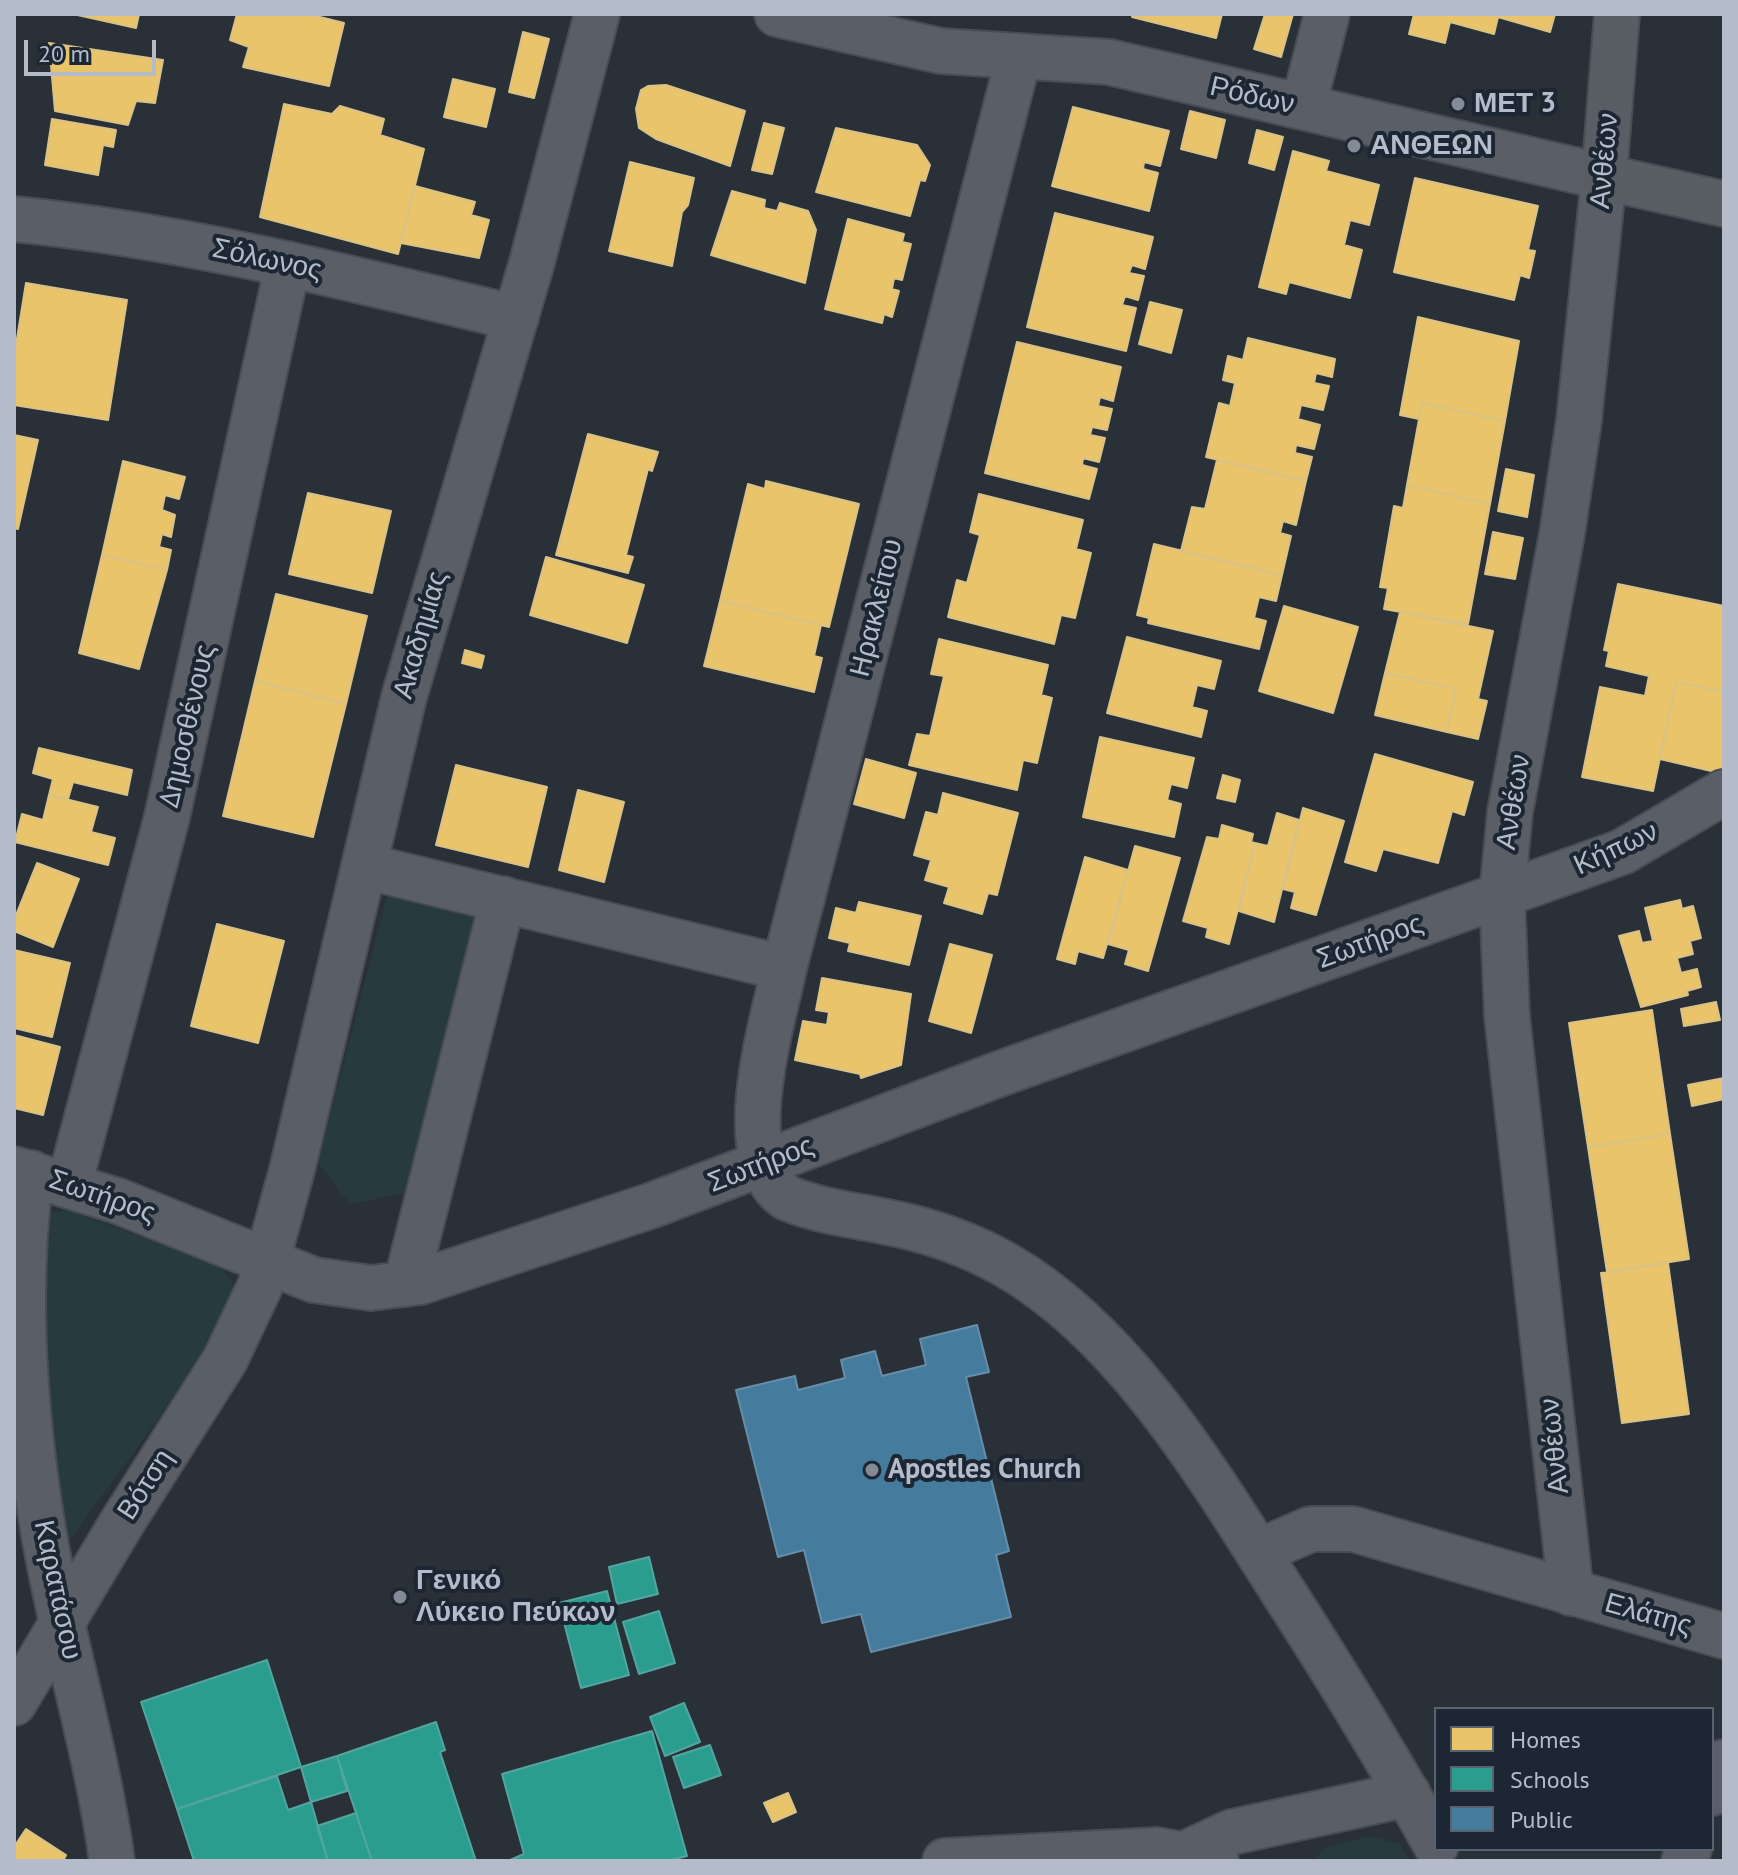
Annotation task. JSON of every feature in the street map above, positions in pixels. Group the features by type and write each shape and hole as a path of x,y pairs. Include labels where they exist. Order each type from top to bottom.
{"street":[{"name":"Ακαδημίας","path":"267,1261 424,623 516,318 597,14"},
{"name":"Ρόδων","path":"777,14 879,26 941,51 1109,62 1724,204"},
{"path":"1303,107 1327,14"},
{"name":"Ανθέων","path":"1571,1593 1507,1016 1502,895 1510,812 1562,534 1579,420 1617,14"},
{"name":"Ηρακλείτου","path":"764,1164 757,1103 784,968 1019,56"},
{"name":"Σόλωνος","path":"14,219 122,231 288,264 516,318"},
{"name":"Δημοσθένους","path":"38,1175 167,817 288,264"},
{"name":"Κήπων","path":"1502,895 1622,852 1724,792"},
{"path":"364,866 784,968"},
{"name":"Σωτήρος","path":"38,1175 167,1219 314,1280 344,1287 406,1284 463,1270 764,1164 999,1074 1502,895"},
{"path":"406,1284 503,899"},
{"path":"764,1164 774,1186 787,1198 956,1241 1007,1266 1047,1293 1086,1327 1145,1391 1258,1552 1408,1794 1434,1842"},
{"name":"Καρατάσου","path":"38,1175 22,1242 24,1362 44,1536 112,1861"},
{"name":"Βότση","path":"14,1703 225,1360 248,1313 267,1261"},
{"name":"Ελάτης","path":"1258,1552 1311,1529 1353,1529 1724,1636"},
{"path":"1714,1788 1724,1762"},
{"path":"945,1861 1099,1851 1201,1857 1232,1832 1408,1794"}],"green space":[{"path":"387,895 490,921 420,1190 350,1204 318,1163"},
{"path":"67,1210 220,1265 234,1286 181,1385 68,1542 60,1536 35,1357 47,1213"},
{"path":"1368,1836 1400,1844 1410,1861 1314,1861 1325,1848"}],"building: Homes":[{"path":"73,14 139,14 136,28"},
{"path":"237,14 308,14 344,23 329,86 243,67 249,47 230,40"},
{"path":"1133,14 1222,14 1216,38 1132,17"},
{"path":"1265,14 1293,14 1281,57 1254,49"},
{"path":"1414,14 1555,14 1550,32 1498,17 1494,34 1450,22 1445,43 1409,34"},
{"path":"523,32 549,39 534,98 509,92"},
{"path":"49,43 163,60 155,103 136,101 128,125 55,111"},
{"path":"453,79 495,89 486,127 444,117"},
{"path":"666,85 745,111 730,166 656,139 639,128 636,109 641,90 648,86"},
{"path":"284,104 332,114 340,106 384,119 380,135 424,149 398,254 260,217"},
{"path":"1073,107 1169,131 1160,166 1144,162 1143,169 1158,173 1149,211 1052,186"},
{"path":"1190,111 1225,120 1216,158 1181,149"},
{"path":"52,119 116,130 113,147 103,145 98,175 45,165"},
{"path":"764,123 784,128 772,174 752,170"},
{"path":"836,128 917,145 930,165 925,181 920,180 910,216 816,192"},
{"path":"1257,130 1283,137 1274,170 1249,163"},
{"path":"1293,151 1329,161 1326,171 1379,185 1369,225 1350,220 1344,245 1362,250 1350,298 1289,282 1286,294 1259,287"},
{"path":"630,162 694,178 688,205 682,212 672,266 609,251"},
{"path":"1415,178 1538,206 1528,250 1535,251 1529,278 1520,275 1514,300 1394,272"},
{"path":"415,186 475,202 471,215 489,220 479,258 401,243"},
{"path":"732,191 765,200 764,208 777,211 780,203 808,211 816,230 805,283 711,255"},
{"path":"1055,213 1153,237 1145,269 1132,265 1129,273 1144,276 1138,300 1125,296 1122,305 1136,308 1126,351 1027,327"},
{"path":"848,219 904,234 902,242 911,244 902,280 894,278 892,289 899,291 892,317 884,314 882,323 825,309"},
{"path":"26,283 127,300 108,420 14,405 14,357"},
{"path":"1150,302 1182,310 1171,353 1139,344"},
{"path":"1418,317 1519,341 1505,421 1422,403 1419,419 1400,415"},
{"path":"1248,338 1335,359 1332,377 1316,373 1314,383 1329,386 1323,410 1301,405 1298,419 1320,425 1314,449 1296,445 1295,453 1312,457 1306,481 1206,457 1219,403 1230,406 1235,383 1223,380 1228,356 1243,360"},
{"path":"1017,342 1121,367 1113,401 1100,397 1098,406 1112,409 1107,430 1092,427 1090,435 1105,438 1099,462 1083,458 1082,465 1097,469 1089,499 985,473"},
{"path":"1422,403 1505,421 1490,504 1407,485"},
{"path":"588,434 658,452 652,471 648,469 626,555 633,557 628,573 556,555"},
{"path":"14,435 38,440 18,529 14,528"},
{"path":"1217,460 1306,481 1296,525 1283,521 1280,533 1291,536 1282,575 1181,551 1192,507 1205,509"},
{"path":"123,461 185,477 179,499 165,495 162,510 175,515 171,537 162,534 159,547 171,550 167,570 102,555"},
{"path":"1506,469 1534,475 1527,517 1498,511"},
{"path":"766,481 859,504 829,627 720,601 748,484 765,489"},
{"path":"1407,485 1490,504 1468,624 1384,609 1388,588 1380,587 1394,506 1403,508"},
{"path":"308,493 391,511 372,593 289,574"},
{"path":"979,494 1083,520 1076,549 1091,553 1075,618 1061,615 1054,644 948,617 957,580 967,583 980,535 970,532"},
{"path":"1493,532 1523,538 1515,579 1485,574"},
{"path":"1154,544 1282,575 1276,601 1259,597 1254,618 1266,621 1259,649 1148,623 1149,618 1137,615"},
{"path":"102,555 167,570 139,669 79,653"},
{"path":"546,557 644,585 627,643 530,615"},
{"path":"1618,584 1724,606 1724,692 1676,682 1653,791 1582,777 1600,687 1645,696 1649,676 1606,666 1609,651 1604,650"},
{"path":"276,594 367,616 346,704 255,681"},
{"path":"720,601 821,625 814,656 822,658 814,692 704,666"},
{"path":"1284,606 1358,627 1333,713 1259,691"},
{"path":"1400,612 1493,631 1478,699 1487,701 1478,739 1447,732 1456,689 1385,673"},
{"path":"1127,637 1221,661 1214,689 1197,685 1192,707 1207,711 1201,737 1107,713"},
{"path":"939,639 1048,665 1041,695 1052,698 1037,763 1023,760 1017,790 909,765 917,734 930,736 944,676 931,674"},
{"path":"465,650 484,656 481,668 462,663"},
{"path":"1385,673 1456,689 1447,732 1375,715"},
{"path":"255,681 346,704 313,837 223,816"},
{"path":"1676,682 1724,692 1724,774 1660,759"},
{"path":"1100,737 1194,758 1187,788 1171,784 1167,800 1181,804 1174,837 1083,817"},
{"path":"39,748 132,770 127,795 73,782 68,799 49,795 53,779 33,773"},
{"path":"1375,754 1473,782 1464,815 1452,811 1438,863 1383,849 1376,871 1345,862"},
{"path":"866,759 916,773 904,818 854,804"},
{"path":"456,765 547,787 528,867 436,845"},
{"path":"1223,775 1240,780 1235,802 1217,798"},
{"path":"578,790 624,802 604,882 559,870"},
{"path":"943,793 1018,813 997,895 988,893 982,914 944,903 949,887 925,880 931,860 914,855 926,812 938,815"},
{"path":"49,795 98,807 91,832 115,838 108,865 15,842 22,814 43,820"},
{"path":"1303,808 1344,821 1316,915 1291,908 1295,892 1283,889"},
{"path":"1277,813 1299,820 1274,922 1239,911 1255,843 1268,846"},
{"path":"1222,825 1253,834 1251,842 1255,843 1229,944 1206,937 1208,928 1183,921 1207,837 1219,839"},
{"path":"1135,846 1180,858 1148,971 1125,964 1129,950 1108,944"},
{"path":"1085,857 1128,870 1103,958 1078,951 1075,964 1057,959"},
{"path":"37,863 79,879 53,947 14,931 14,920"},
{"path":"1680,900 1682,909 1693,906 1701,938 1690,941 1693,954 1677,958 1681,973 1697,969 1701,987 1687,991 1688,995 1641,1007 1619,936 1639,931 1642,943 1653,941 1645,908"},
{"path":"859,902 921,916 909,965 848,951 850,943 829,938 836,908 856,913"},
{"path":"217,924 284,941 258,1043 191,1026"},
{"path":"950,944 992,955 971,1033 929,1021"},
{"path":"14,950 70,963 52,1037 14,1028"},
{"path":"822,978 911,994 901,1065 861,1078 860,1074 795,1060 803,1021 827,1025 829,1012 816,1010"},
{"path":"1716,1002 1720,1020 1684,1026 1681,1009"},
{"path":"1652,1010 1670,1134 1588,1147 1569,1023"},
{"path":"14,1035 60,1047 43,1115 14,1108"},
{"path":"1724,1078 1724,1099 1692,1106 1688,1085"},
{"path":"1670,1134 1689,1259 1607,1272 1588,1147"},
{"path":"1668,1263 1689,1414 1622,1423 1601,1273"},
{"path":"788,1793 796,1812 773,1822 764,1803"},
{"path":"26,1829 66,1855 63,1861 14,1861 14,1847"}],"building: Schools":[{"path":"649,1557 658,1594 617,1604 609,1567"},
{"path":"607,1591 629,1675 581,1688 559,1603"},
{"path":"659,1611 675,1663 639,1674 623,1622"},
{"path":"267,1660 301,1767 177,1809 141,1702"},
{"path":"684,1703 700,1742 665,1756 650,1717"},
{"path":"436,1722 445,1750 440,1752 476,1861 372,1861 337,1756"},
{"path":"652,1731 687,1856 667,1861 508,1861 524,1854 502,1774"},
{"path":"710,1745 721,1775 684,1788 673,1757"},
{"path":"337,1756 347,1791 311,1802 301,1767"},
{"path":"277,1776 288,1810 311,1802 328,1861 194,1861 177,1809"},
{"path":"356,1813 372,1861 328,1861 317,1826"}],"building: Public":[{"name":"Apostles Church","path":"977,1325 989,1372 966,1377 1009,1551 996,1555 1011,1617 871,1652 861,1614 822,1623 804,1550 778,1557 736,1390 795,1376 798,1390 845,1378 841,1360 875,1351 882,1376 926,1365 920,1339"}],"place":[{"name":"ΜΕΤ 3","path":"1458,104"},
{"name":"ΑΝΘΕΩΝ","path":"1354,146"},
{"name":"Apostles Church","path":"872,1470"},
{"name":"Γενικό Λύκειο Πεύκων","path":"400,1597"}]}
